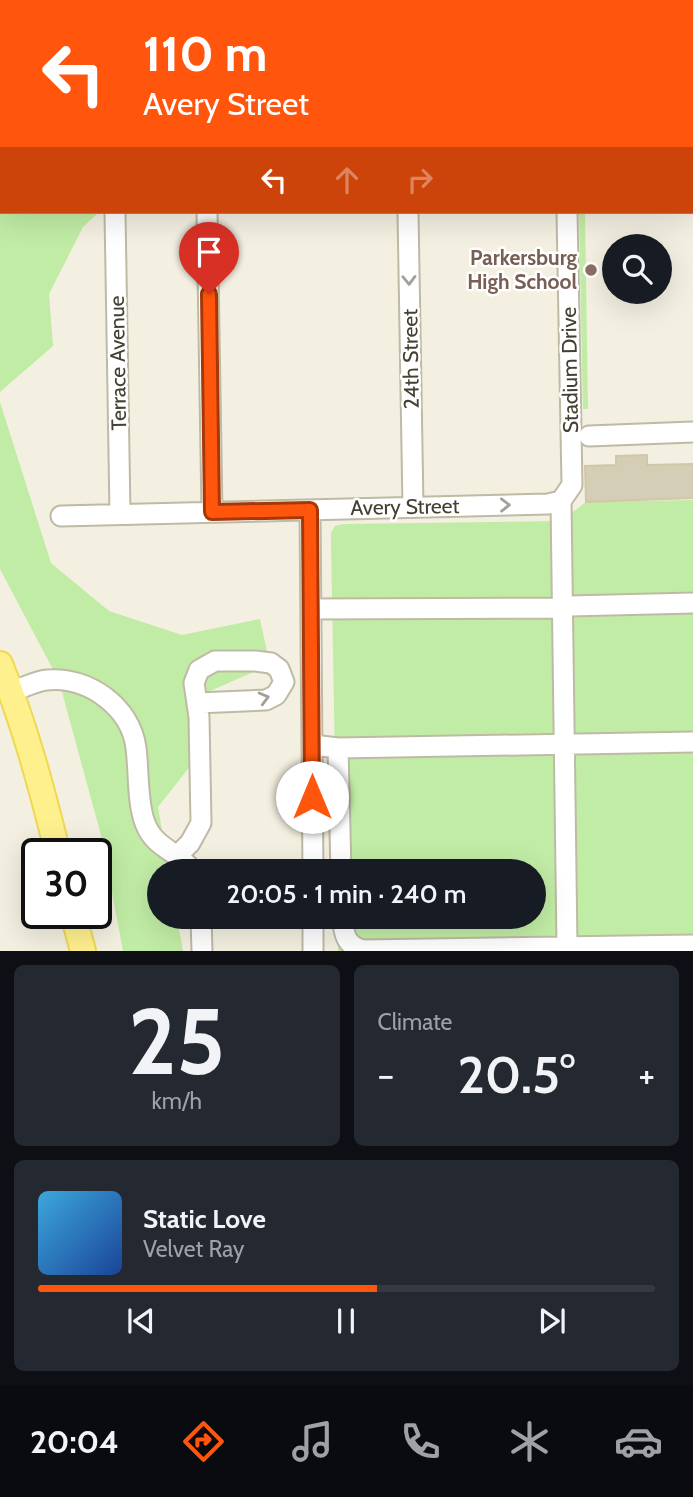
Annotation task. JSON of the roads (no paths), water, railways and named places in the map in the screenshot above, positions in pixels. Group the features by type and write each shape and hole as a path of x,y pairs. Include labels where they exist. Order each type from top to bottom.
{"main road":[{"path":"0,664 40,779 54,838"},
{"path":"77,929 83,951"}],"street":[{"name":"Terrace Avenue","path":"116,214 120,514"},
{"path":"207,214 212,512"},
{"name":"24th Street","path":"408,214 413,507"},
{"name":"Stadium Drive","path":"566,214 567,493 564,608 567,946"},
{"path":"589,436 693,432"},
{"name":"Avery Street","path":"61,516 548,504 567,493"},
{"path":"310,510 313,859"},
{"path":"311,609 564,608 693,603"},
{"path":"11,692 46,680 68,681 92,688 124,715 136,745 145,823 158,843 182,859"},
{"path":"177,856 190,843 201,823 197,703"},
{"path":"312,745 338,748 693,742"},
{"path":"338,748 341,859"},
{"path":"201,929 202,951"},
{"path":"313,929 313,951"},
{"path":"345,929 346,939 355,949 364,950 693,945"}],"place":[{"name":"Parkersburg High School","path":"591,270"}]}
